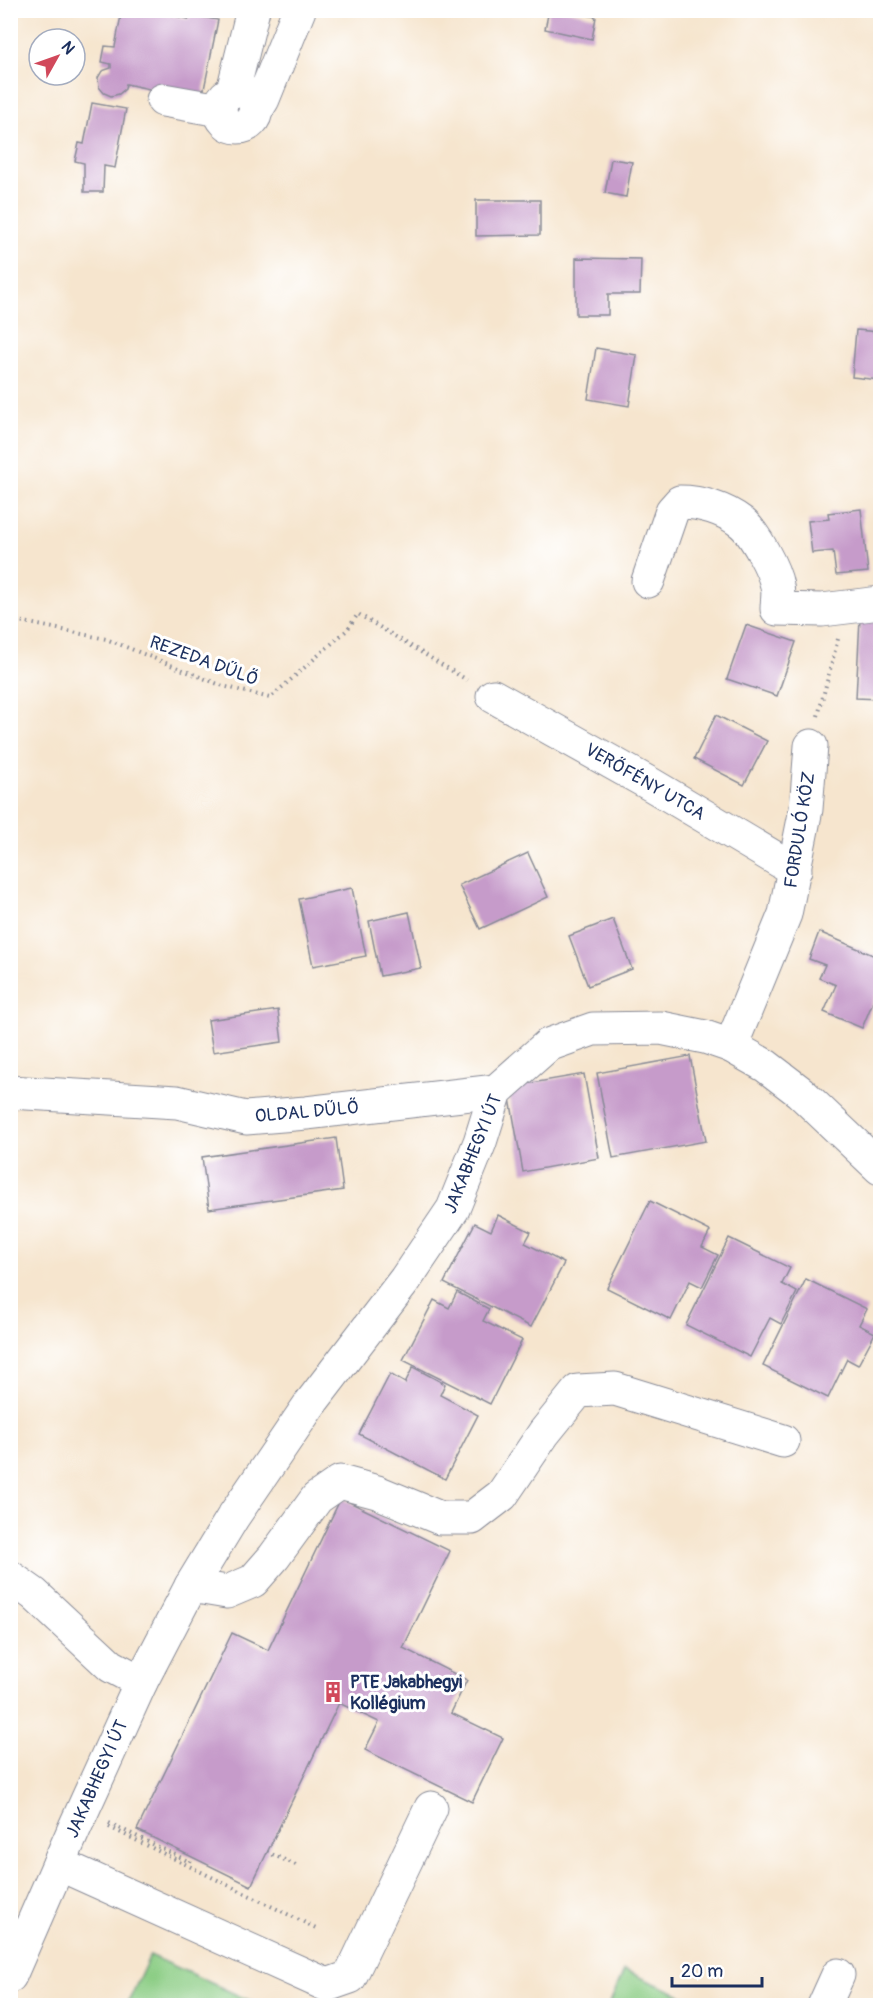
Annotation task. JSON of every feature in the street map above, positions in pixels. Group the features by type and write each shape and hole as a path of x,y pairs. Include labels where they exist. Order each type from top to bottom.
{"street":[{"path":"236,104 253,10"},
{"path":"163,100 236,104 263,99 299,10"},
{"path":"648,580 672,511 680,502 695,502 719,510 743,523 766,557 777,587 777,609 834,608 880,603"},
{"name":"VERŐFÉNY UTCA","path":"493,696 652,785 795,870"},
{"name":"FORDULÓ KÖZ","path":"731,1046 785,914 806,809 811,746"},
{"name":"JAKABHEGYI ÚT","path":"10,1976 141,1682 191,1586 233,1516 304,1413 405,1280 453,1209 480,1142 496,1091 548,1045 593,1029 661,1028 705,1037 731,1046 766,1066 800,1092 880,1168"},
{"name":"OLDAL DŰLŐ","path":"10,1092 177,1102 246,1118 496,1091"},
{"path":"191,1586 227,1592 253,1581 274,1557 317,1498 340,1482 377,1492 440,1518 472,1518 502,1495 544,1433 578,1391 615,1389 783,1441"},
{"path":"10,1577 34,1594 111,1666 141,1682"},
{"path":"59,1864 327,1985 350,1977 431,1808"},
{"path":"824,2006 838,1976"}],"path":[{"name":"FORDULÓ KÖZ","path":"811,746 834,608"},
{"name":"REZEDA DŰLŐ","path":"10,619 106,639 223,686 270,698 347,630 358,614 493,696"},
{"path":"192,1857 190,1862 100,1821 316,1928"},
{"path":"267,1852 298,1866"}],"green space":[{"path":"150,1955 259,2005 127,2005"},
{"path":"624,1970 704,2005 609,2005"}],"building":[{"path":"122,10 148,10 189,19 190,15 218,20 201,104 168,93 126,84 125,89 119,94 111,96 104,93 99,87 98,78 102,71 111,68 111,64 102,62 105,46 115,47"},
{"path":"549,10 565,10 596,17 592,39 545,29"},
{"path":"92,103 126,109 115,168 104,166 103,192 84,192 84,163 75,161 79,143 84,144"},
{"path":"611,159 632,162 626,197 605,193"},
{"path":"476,200 540,200 540,235 476,236"},
{"path":"576,258 641,259 640,294 608,294 608,315 576,315"},
{"path":"856,330 880,332 880,380 852,377"},
{"path":"596,348 637,355 629,406 588,399"},
{"path":"861,509 868,572 836,575 833,551 812,553 808,521 829,519 828,513"},
{"path":"860,618 880,620 880,699 856,698"},
{"path":"746,625 796,642 777,696 727,679"},
{"path":"716,715 767,741 744,785 694,759"},
{"path":"528,853 548,897 480,929 459,885"},
{"path":"352,888 366,956 313,966 299,899"},
{"path":"409,912 421,968 380,976 369,921"},
{"path":"613,919 632,969 588,986 569,936"},
{"path":"819,932 880,958 880,985 862,1028 824,1012 836,985 819,978 825,965 809,959"},
{"path":"278,1010 282,1042 213,1052 208,1020"},
{"path":"690,1056 706,1141 613,1158 597,1073"},
{"path":"584,1074 599,1158 523,1172 508,1087"},
{"path":"336,1138 343,1190 209,1209 202,1157"},
{"path":"650,1201 710,1231 702,1247 718,1255 702,1287 690,1281 671,1320 607,1288"},
{"path":"498,1215 531,1232 525,1243 564,1263 531,1327 444,1283 475,1223 491,1231"},
{"path":"729,1238 790,1268 782,1284 797,1292 781,1324 770,1318 750,1357 686,1325"},
{"path":"806,1279 867,1309 859,1325 875,1333 858,1365 847,1359 828,1398 763,1366"},
{"path":"457,1292 489,1309 483,1321 522,1340 490,1404 403,1360 434,1300 449,1308"},
{"path":"413,1367 445,1384 440,1395 478,1415 445,1479 359,1434 390,1374 405,1383"},
{"name":"PTE Jakabhegyi Kollégium","path":"341,1498 450,1551 403,1648 467,1680 451,1713 503,1738 472,1802 365,1750 379,1722 339,1703 251,1886 137,1830 232,1633 268,1650"}],"place":[{"name":"PTE Jakabhegyi Kollégium","path":"333,1692"}]}
